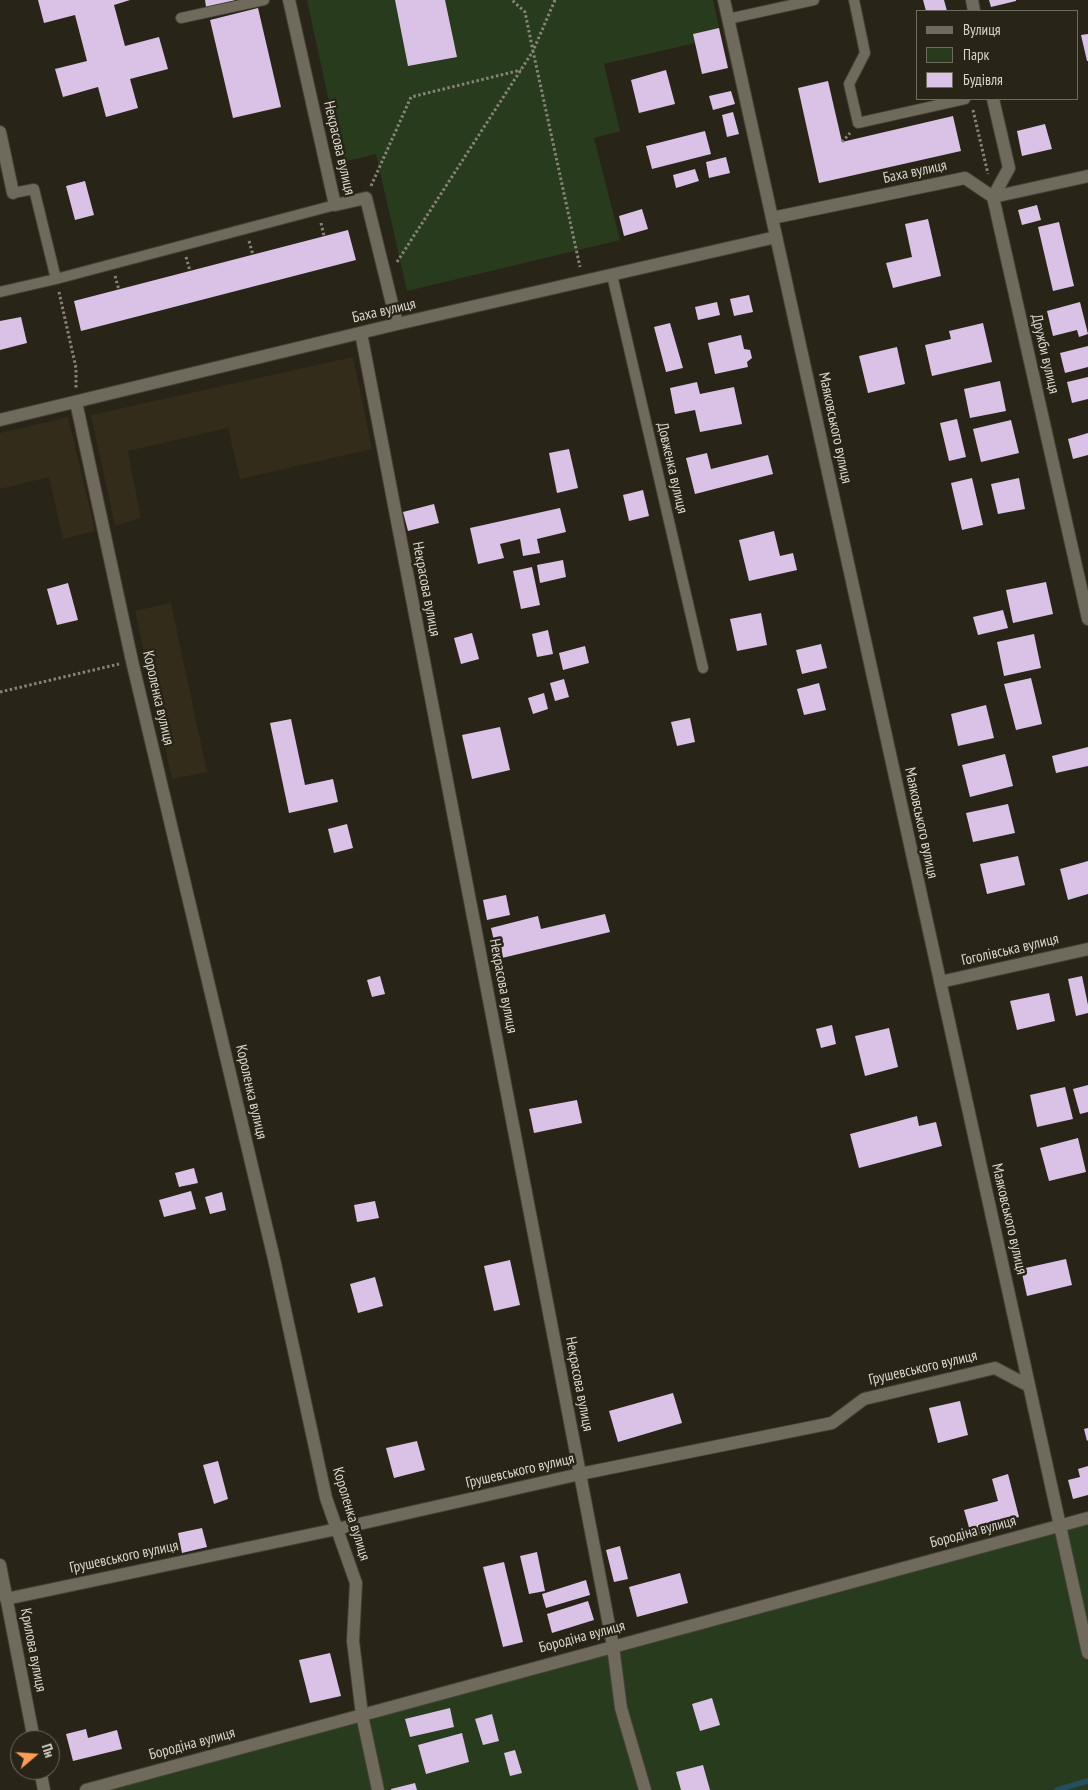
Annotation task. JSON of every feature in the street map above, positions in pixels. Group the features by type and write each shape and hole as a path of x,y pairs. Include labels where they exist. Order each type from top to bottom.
{"street":[{"name":"Некрасова вулиця","path":"289,0 335,205 366,198 397,324"},
{"name":"Маяковського вулиця","path":"724,0 1088,1653"},
{"path":"993,100 1009,168 993,197"},
{"path":"0,132 13,193"},
{"path":"993,197 1088,176"},
{"name":"Баха вулиця","path":"772,218 965,178 993,197"},
{"name":"Дружби вулиця","path":"993,197 1088,619"},
{"name":"Баха вулиця","path":"0,420 397,324 776,237"},
{"name":"Некрасова вулиця","path":"361,333 613,1646 621,1708 645,1790"},
{"name":"Короленка вулиця","path":"76,402 132,661 274,1259 326,1498 356,1582 353,1641 362,1715 378,1790"},
{"name":"Гоголівська вулиця","path":"940,982 1088,949"},
{"name":"Грушевського вулиця","path":"6,1599 337,1529 580,1474 832,1423 864,1398 995,1368 1029,1386"},
{"name":"Бородіна вулиця","path":"86,1790 1088,1518"},
{"name":"Крилова вулиця","path":"0,1565 32,1730"}],"lane":[{"path":"181,18 264,0"},
{"path":"728,19 814,0"},
{"path":"854,0 865,53 849,84 858,123 961,100"},
{"path":"13,193 34,188 56,279"},
{"path":"0,292 335,205"},
{"name":"Довженка вулиця","path":"612,275 703,668"}],"path":[{"path":"512,0 525,12 584,282"},
{"path":"386,279 533,52 555,0"},
{"path":"366,198 411,97 522,70"},
{"path":"973,108 993,197"},
{"path":"56,279 76,368 76,402"},
{"path":"0,692 132,661"}],"shaded area":[{"path":"353,357 372,449 240,479 228,428 128,451 141,518 115,526 91,415"},
{"path":"68,417 95,531 63,539 49,477 0,489 0,433"},
{"path":"171,603 207,772 172,779 135,611"}],"green space":[{"path":"307,0 713,0 719,28 693,34 695,43 604,64 620,131 594,138 620,240 407,291 376,154 342,162"},
{"path":"1088,1520 1088,1638 1063,1527"},
{"path":"1058,1530 1088,1663 1088,1790 86,1790"}],"building":[{"path":"38,0 130,0 114,5 125,46 159,37 168,69 130,79 138,108 106,117 98,87 63,97 55,69 87,61 75,15 44,23"},
{"path":"205,0 234,0 234,1 206,7"},
{"path":"395,0 445,0 457,57 408,66"},
{"path":"923,0 944,0 947,10 926,10"},
{"path":"989,0 1016,0 1016,1 991,7"},
{"path":"258,8 281,107 233,118 210,20"},
{"path":"719,28 728,68 702,74 693,34"},
{"path":"1088,34 1088,61 1087,61 1081,35"},
{"path":"666,70 675,104 639,113 631,80"},
{"path":"828,81 842,142 953,116 961,151 819,183 798,88"},
{"path":"731,91 735,104 713,110 709,96"},
{"path":"733,112 739,134 727,137 722,115"},
{"path":"1045,124 1052,149 1022,156 1017,131"},
{"path":"705,131 711,154 652,169 646,146"},
{"path":"726,157 730,173 709,178 706,162"},
{"path":"695,169 699,181 676,188 673,175"},
{"path":"85,181 94,215 75,220 66,186"},
{"path":"1037,205 1041,220 1022,225 1018,210"},
{"path":"642,209 648,229 624,236 619,216"},
{"path":"928,219 941,276 893,288 886,263 912,257 905,224"},
{"path":"1059,222 1074,286 1053,291 1038,227"},
{"path":"348,230 356,260 81,331 74,301"},
{"path":"749,295 753,312 734,316 730,299"},
{"path":"717,302 720,315 698,320 695,307"},
{"path":"1080,302 1088,334 1079,337 1077,330 1053,336 1047,311"},
{"path":"21,317 27,343 0,350 0,321"},
{"path":"670,323 683,368 666,372 654,327"},
{"path":"983,323 992,362 932,376 925,345 951,339 949,331"},
{"path":"741,335 744,349 750,350 752,358 747,362 748,367 715,374 708,343"},
{"path":"1088,346 1088,367 1065,373 1060,353"},
{"path":"897,347 905,384 868,393 859,356"},
{"path":"1088,377 1088,399 1072,403 1067,382"},
{"path":"1000,381 1006,411 970,418 964,389"},
{"path":"697,382 700,394 734,387 742,424 700,432 695,410 675,414 670,388"},
{"path":"957,419 966,457 949,461 940,423"},
{"path":"1011,420 1019,453 981,462 973,429"},
{"path":"1088,433 1088,455 1073,459 1068,439"},
{"path":"569,449 578,488 557,493 549,453"},
{"path":"707,453 711,469 768,455 773,474 695,494 686,458"},
{"path":"972,478 983,525 962,530 951,483"},
{"path":"1019,478 1025,509 998,514 991,484"},
{"path":"643,490 649,516 629,521 623,495"},
{"path":"434,504 439,523 408,531 403,512"},
{"path":"560,508 566,532 537,539 540,553 523,556 520,539 500,544 504,558 478,564 470,528"},
{"path":"774,531 780,556 793,553 797,570 749,581 739,540"},
{"path":"563,560 566,577 540,583 537,565"},
{"path":"532,567 540,605 521,609 513,571"},
{"path":"1046,582 1053,614 1013,623 1006,590"},
{"path":"68,583 78,620 57,625 47,589"},
{"path":"1003,610 1008,628 978,635 973,617"},
{"path":"761,613 767,645 737,651 730,619"},
{"path":"548,630 553,654 537,657 532,634"},
{"path":"472,633 479,659 461,664 454,638"},
{"path":"1034,634 1041,668 1004,676 997,642"},
{"path":"821,644 827,668 802,674 796,650"},
{"path":"585,646 589,663 563,670 559,653"},
{"path":"1031,678 1042,724 1016,730 1004,684"},
{"path":"564,679 569,697 555,701 550,683"},
{"path":"819,683 826,710 804,715 797,689"},
{"path":"544,693 548,709 533,714 528,698"},
{"path":"986,705 994,738 958,746 951,714"},
{"path":"690,718 695,742 677,746 671,722"},
{"path":"291,719 305,785 333,779 338,802 289,813 270,723"},
{"path":"500,727 510,770 472,779 462,735"},
{"path":"1088,747 1088,766 1056,773 1052,756"},
{"path":"1005,754 1013,786 970,797 962,765"},
{"path":"1008,804 1015,833 973,842 966,813"},
{"path":"347,824 353,848 334,853 328,829"},
{"path":"1018,856 1025,885 987,894 980,864"},
{"path":"1088,861 1088,894 1068,900 1060,869"},
{"path":"506,895 510,915 487,920 483,900"},
{"path":"605,914 610,932 498,959 491,928 538,916 541,929"},
{"path":"380,976 385,994 372,997 367,980"},
{"path":"1082,976 1088,1013 1076,1016 1068,979"},
{"path":"1049,993 1055,1021 1017,1030 1010,1001"},
{"path":"832,1025 836,1044 821,1048 816,1029"},
{"path":"889,1028 898,1067 865,1076 855,1036"},
{"path":"1088,1085 1088,1112 1080,1114 1073,1089"},
{"path":"1065,1087 1073,1119 1037,1127 1030,1095"},
{"path":"577,1100 582,1123 534,1133 529,1109"},
{"path":"917,1116 919,1126 936,1122 942,1146 859,1168 850,1134"},
{"path":"1078,1138 1086,1172 1049,1181 1040,1148"},
{"path":"194,1168 198,1183 179,1187 175,1173"},
{"path":"191,1191 196,1209 164,1217 159,1200"},
{"path":"222,1192 226,1210 210,1214 205,1197"},
{"path":"375,1201 379,1218 357,1222 354,1205"},
{"path":"1066,1259 1072,1285 1027,1296 1021,1269"},
{"path":"510,1260 520,1305 494,1311 484,1266"},
{"path":"375,1277 383,1306 358,1313 350,1284"},
{"path":"673,1393 682,1423 618,1442 609,1411"},
{"path":"960,1401 968,1435 938,1443 929,1408"},
{"path":"1088,1428 1088,1440 1087,1441 1084,1429"},
{"path":"417,1441 425,1470 394,1478 386,1448"},
{"path":"218,1461 228,1499 214,1504 203,1465"},
{"path":"1088,1466 1088,1495 1073,1499 1068,1480 1080,1477 1078,1469"},
{"path":"1008,1474 1019,1517 985,1526 987,1533 972,1538 964,1510 998,1501 992,1479"},
{"path":"202,1528 207,1547 182,1553 178,1533"},
{"path":"620,1546 628,1579 614,1582 606,1550"},
{"path":"537,1552 545,1591 529,1594 520,1556"},
{"path":"504,1562 523,1642 503,1647 483,1567"},
{"path":"680,1573 688,1603 637,1617 629,1587"},
{"path":"586,1580 590,1595 546,1608 542,1594"},
{"path":"588,1601 594,1620 552,1633 547,1614"},
{"path":"330,1653 341,1696 310,1703 299,1660"},
{"path":"712,1698 720,1725 700,1731 692,1704"},
{"path":"450,1708 454,1727 410,1737 405,1719"},
{"path":"492,1714 499,1741 483,1745 475,1719"},
{"path":"86,1729 88,1738 117,1730 122,1749 73,1761 66,1734"},
{"path":"462,1733 469,1762 426,1774 418,1745"},
{"path":"515,1750 522,1773 510,1776 504,1753"},
{"path":"703,1765 710,1790 681,1790 676,1772"},
{"path":"415,1783 417,1790 391,1790 391,1789"}],"waterway":[{"path":"1057,1790 1088,1781"}]}
